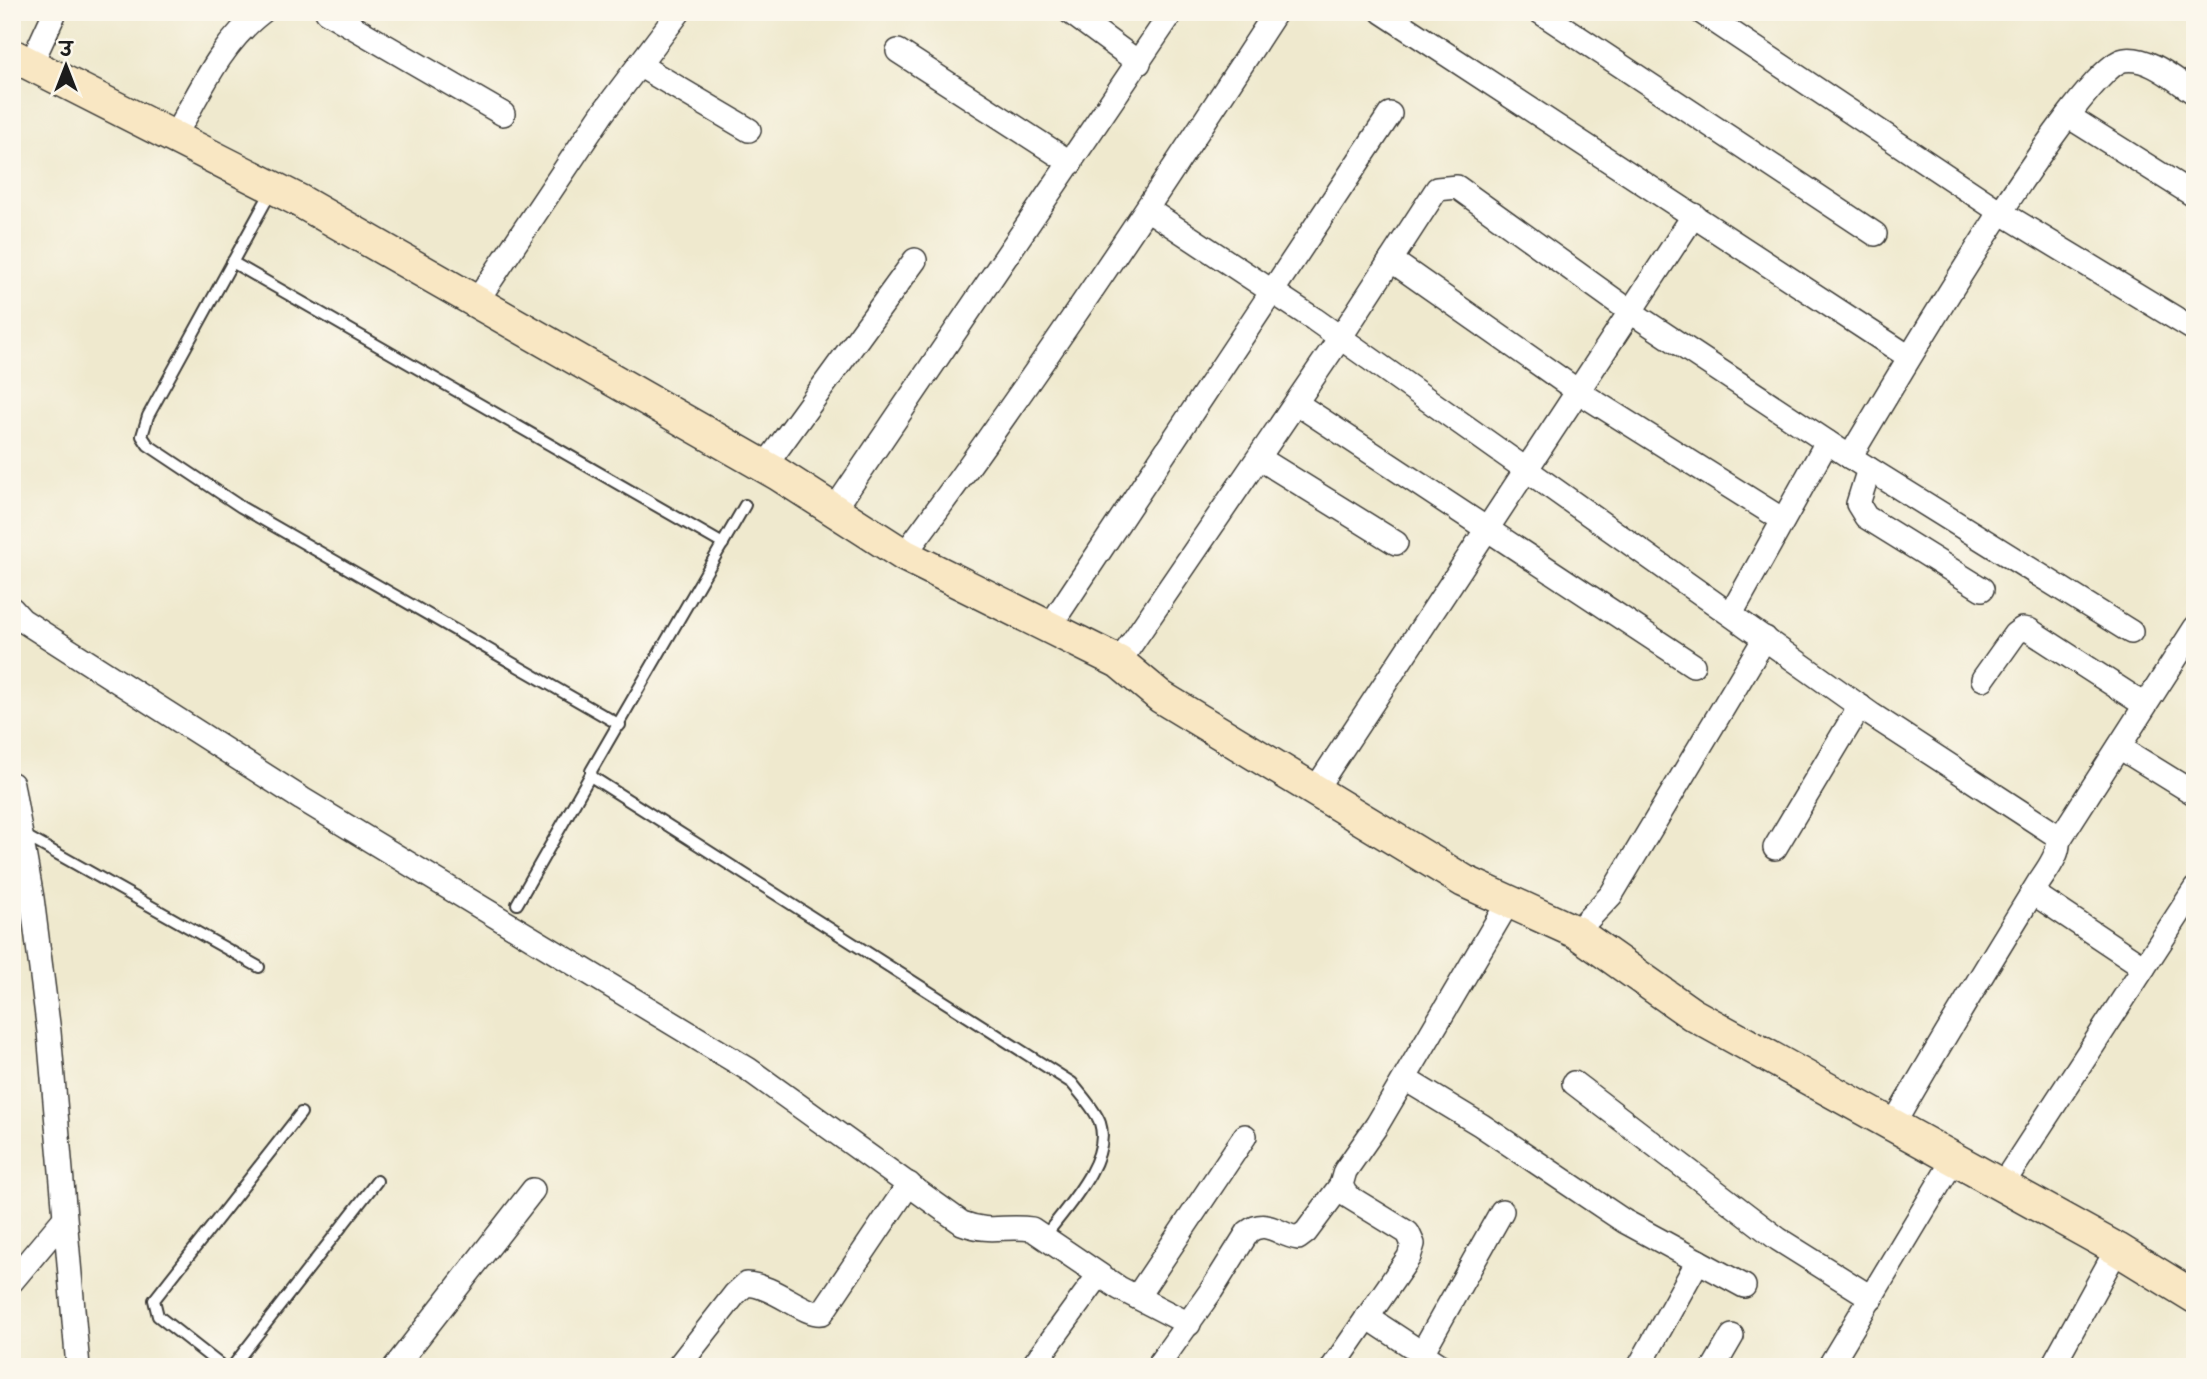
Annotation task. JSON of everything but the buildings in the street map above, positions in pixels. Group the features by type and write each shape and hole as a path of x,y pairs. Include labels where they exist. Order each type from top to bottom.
{"street":[{"path":"55,12 22,59 273,188 476,302 765,466 904,555 1119,662 1161,697 1464,881 1576,932 1692,1014 2116,1249 2195,1297"},
{"path":"174,137 224,50 239,30 262,12"},
{"path":"327,12 503,114"},
{"path":"476,302 602,114 679,12"},
{"path":"1070,12 1139,63"},
{"path":"834,510 1172,12"},
{"path":"904,555 984,448 1147,209 1276,12"},
{"path":"1382,12 1909,357"},
{"path":"1541,12 1875,234"},
{"path":"1701,12 2001,213 2195,330"},
{"path":"898,51 1071,163"},
{"path":"1982,589 1866,517 1858,504 1860,463 1909,357 2045,142 2109,67 2124,60 2145,62 2195,93"},
{"path":"639,65 749,130"},
{"path":"1048,629 1390,114"},
{"path":"2068,116 2195,196"},
{"path":"1119,662 1340,338 1437,189 1457,187 1631,312 1827,442 2131,632"},
{"path":"1147,209 1340,338 1860,706 2050,829 2059,840"},
{"path":"1315,790 1694,215"},
{"path":"765,466 915,260"},
{"path":"1391,260 1578,392 1783,520"},
{"path":"1296,403 1693,665"},
{"path":"1731,614 1827,442"},
{"path":"1259,458 1396,543"},
{"path":"12,609 22,620 302,799 748,1069 962,1223 982,1231 1017,1227 1045,1236 1100,1275 1189,1324"},
{"path":"1893,1125 2033,893 2058,849 2059,840 2195,628"},
{"path":"1983,679 2015,634 2022,629 2029,630 2146,705"},
{"path":"1576,932 1611,895 1765,638"},
{"path":"1775,848 1860,706"},
{"path":"2119,747 2195,794"},
{"path":"12,785 32,898 59,1117 64,1219 78,1367"},
{"path":"12,887 32,898"},
{"path":"2001,1185 2195,889"},
{"path":"2033,893 2144,967"},
{"path":"1157,1367 1189,1324 1248,1232 1255,1227 1266,1225 1298,1238 1306,1232 1341,1185 1345,1171 1405,1079 1509,901"},
{"path":"1405,1079 1481,1125 1624,1221 1744,1286"},
{"path":"1574,1083 1778,1239 1872,1298"},
{"path":"1137,1297 1245,1136"},
{"path":"1829,1367 1954,1159"},
{"path":"678,1367 735,1294 746,1284 759,1285 811,1312 822,1313 909,1184"},
{"path":"1334,1366 1409,1257 1413,1244 1408,1233 1346,1195 1341,1185"},
{"path":"395,1367 533,1190"},
{"path":"1422,1353 1502,1211"},
{"path":"12,1280 64,1219"},
{"path":"2052,1367 2116,1249"},
{"path":"1639,1367 1698,1261"},
{"path":"1032,1367 1100,1275"},
{"path":"1367,1317 1443,1367"},
{"path":"1714,1367 1732,1336"}],"lane":[{"path":"273,188 148,416 141,431 148,445 241,507 620,725"},
{"path":"232,262 723,544"},
{"path":"517,904 745,505"},
{"path":"591,774 593,779 1072,1083 1100,1124 1102,1148 1096,1164 1045,1236"},
{"path":"22,834 259,967"},
{"path":"223,1367 158,1316 154,1300 301,1113"},
{"path":"232,1367 377,1181"}]}
